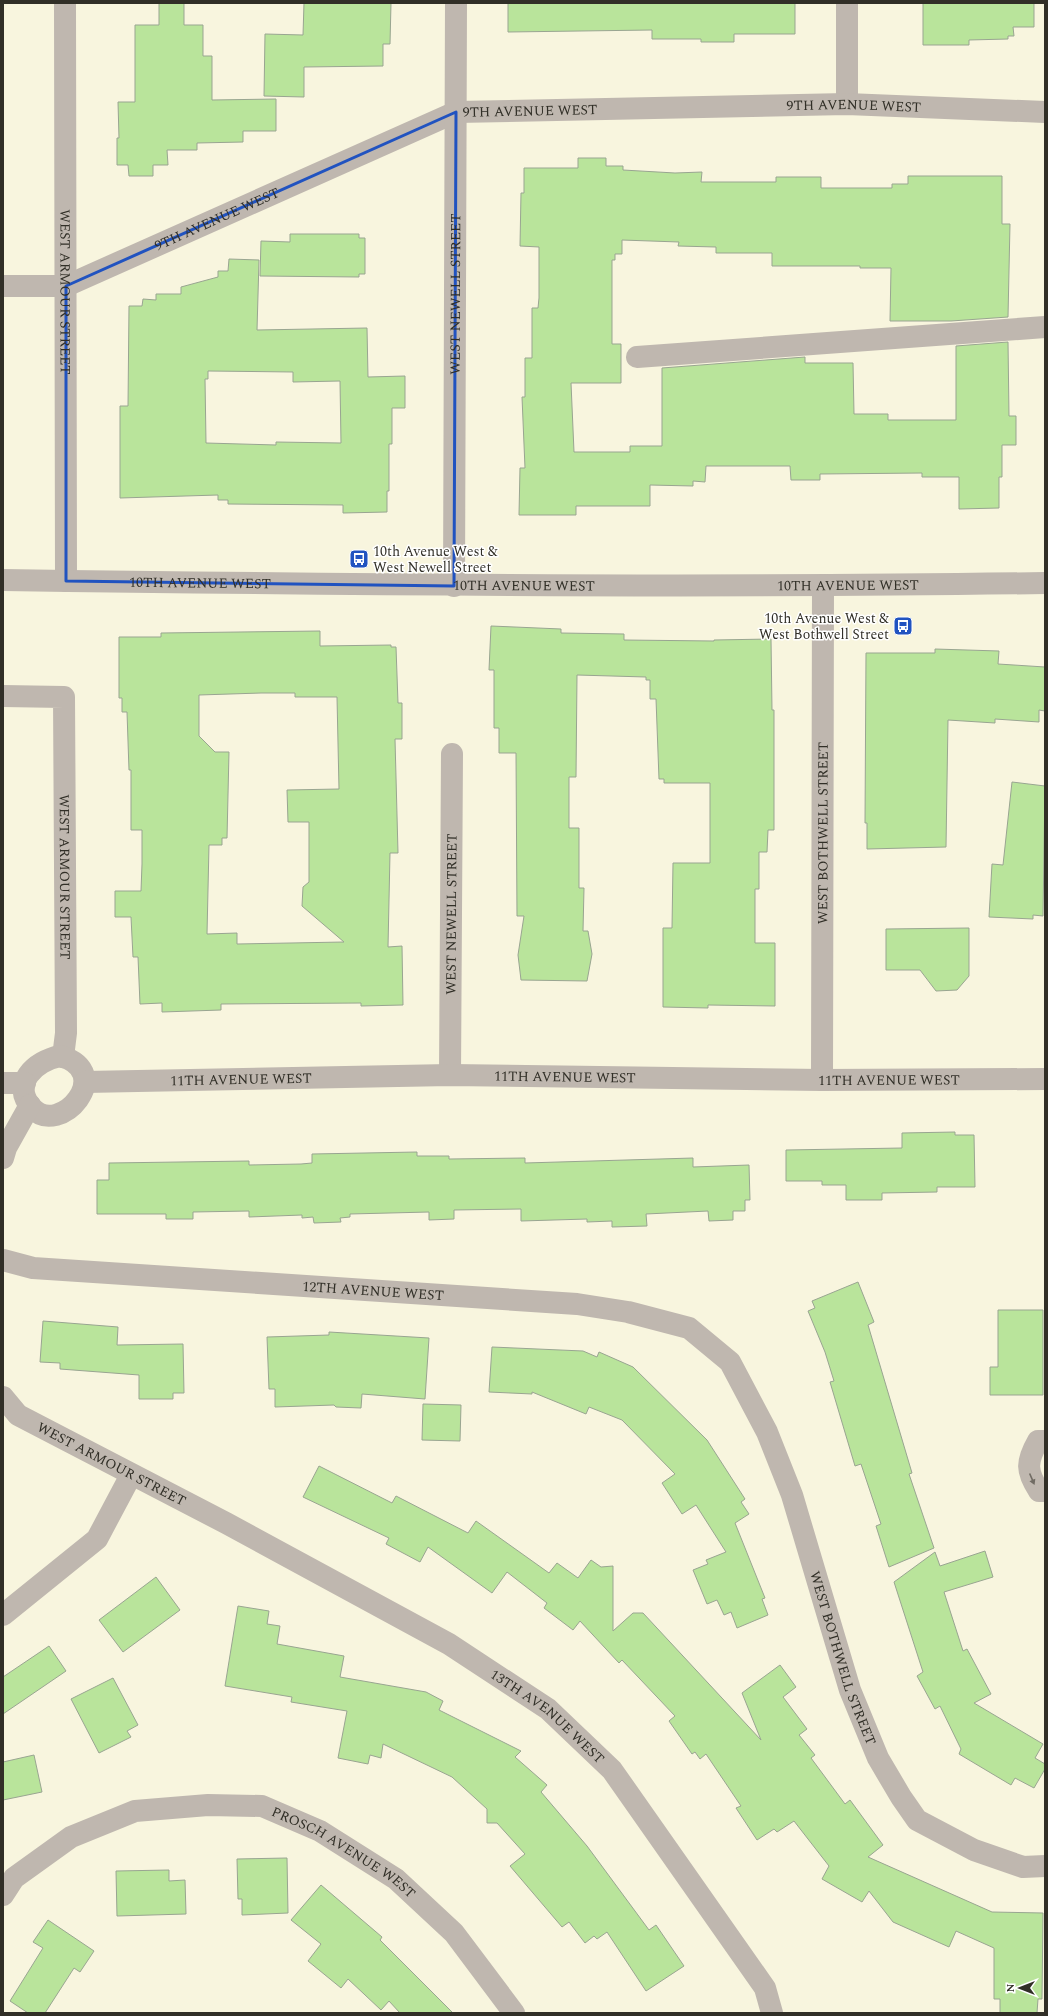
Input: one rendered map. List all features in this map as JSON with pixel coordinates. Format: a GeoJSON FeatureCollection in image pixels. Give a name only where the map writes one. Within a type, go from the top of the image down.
{"type":"FeatureCollection","features":[{"type":"Feature","properties":{"kind":"street","name":"WEST ARMOUR STREET"},"geometry":{"type":"LineString","coordinates":[[65,3],[66,581]]}},
{"type":"Feature","properties":{"kind":"street","name":"WEST NEWELL STREET"},"geometry":{"type":"LineString","coordinates":[[454,586],[456,3]]}},
{"type":"Feature","properties":{"kind":"street"},"geometry":{"type":"LineString","coordinates":[[847,3],[847,104]]}},
{"type":"Feature","properties":{"kind":"street","name":"9TH AVENUE WEST"},"geometry":{"type":"LineString","coordinates":[[3,286],[66,286],[456,112],[847,104],[1045,112]]}},
{"type":"Feature","properties":{"kind":"street"},"geometry":{"type":"LineString","coordinates":[[637,356],[1045,327]]}},
{"type":"Feature","properties":{"kind":"street","name":"10TH AVENUE WEST"},"geometry":{"type":"LineString","coordinates":[[3,580],[454,586],[1045,583]]}},
{"type":"Feature","properties":{"kind":"street","name":"WEST BOTHWELL STREET"},"geometry":{"type":"LineString","coordinates":[[822,1080],[823,585]]}},
{"type":"Feature","properties":{"kind":"street","name":"WEST ARMOUR STREET"},"geometry":{"type":"LineString","coordinates":[[3,696],[64,697],[66,1033],[63,1057]]}},
{"type":"Feature","properties":{"kind":"street","name":"WEST NEWELL STREET"},"geometry":{"type":"LineString","coordinates":[[450,1075],[452,754]]}},
{"type":"Feature","properties":{"kind":"street"},"geometry":{"type":"LineString","coordinates":[[63,1057],[76,1064],[82,1073],[85,1082],[83,1093],[78,1101],[58,1114],[48,1115],[39,1113],[26,1099],[25,1083],[32,1069],[51,1058],[63,1057]]}},
{"type":"Feature","properties":{"kind":"street","name":"11TH AVENUE WEST"},"geometry":{"type":"LineString","coordinates":[[85,1082],[450,1075],[822,1080],[1045,1079]]}},
{"type":"Feature","properties":{"kind":"street"},"geometry":{"type":"LineString","coordinates":[[3,1083],[25,1083]]}},
{"type":"Feature","properties":{"kind":"street"},"geometry":{"type":"LineString","coordinates":[[3,1158],[6,1148],[30,1105]]}},
{"type":"Feature","properties":{"kind":"street","name":"12TH AVENUE WEST"},"geometry":{"type":"LineString","coordinates":[[3,1260],[33,1268],[577,1304],[628,1312],[689,1328],[730,1362]]}},
{"type":"Feature","properties":{"kind":"street","name":"WEST BOTHWELL STREET"},"geometry":{"type":"LineString","coordinates":[[730,1362],[767,1432],[789,1488],[850,1690],[878,1758],[901,1798],[917,1820],[974,1850],[1024,1867],[1045,1866]]}},
{"type":"Feature","properties":{"kind":"street","name":"WEST ARMOUR STREET"},"geometry":{"type":"LineString","coordinates":[[3,1397],[18,1415],[226,1523]]}},
{"type":"Feature","properties":{"kind":"street"},"geometry":{"type":"LineString","coordinates":[[1045,1441],[1038,1441],[1031,1453],[1028,1466],[1033,1481],[1039,1491],[1045,1491]]}},
{"type":"Feature","properties":{"kind":"street"},"geometry":{"type":"LineString","coordinates":[[3,1615],[97,1539],[131,1475]]}},
{"type":"Feature","properties":{"kind":"street","name":"13TH AVENUE WEST"},"geometry":{"type":"LineString","coordinates":[[226,1523],[449,1644],[548,1709],[612,1770],[765,1988],[772,2013]]}},
{"type":"Feature","properties":{"kind":"street","name":"PROSCH AVENUE WEST"},"geometry":{"type":"LineString","coordinates":[[3,1895],[14,1878],[71,1837],[135,1811],[208,1805],[262,1806],[320,1831],[396,1879],[454,1934],[514,2013]]}},
{"type":"Feature","properties":{"kind":"highlighted area"},"geometry":{"type":"Polygon","coordinates":[[[456,112],[454,586],[66,581],[66,286],[456,112]]]}},
{"type":"Feature","properties":{"kind":"building"},"geometry":{"type":"Polygon","coordinates":[[[159,3],[184,3],[184,25],[203,25],[203,56],[212,56],[212,100],[276,99],[276,131],[243,131],[243,142],[197,143],[197,150],[167,150],[168,165],[153,165],[153,176],[129,176],[128,165],[117,165],[117,138],[119,138],[118,102],[135,102],[135,25],[159,25],[159,3]]]}},
{"type":"Feature","properties":{"kind":"building"},"geometry":{"type":"Polygon","coordinates":[[[304,3],[391,3],[390,44],[383,44],[383,66],[304,67],[304,97],[264,96],[265,34],[303,35],[304,3]]]}},
{"type":"Feature","properties":{"kind":"building"},"geometry":{"type":"Polygon","coordinates":[[[508,3],[795,3],[795,34],[734,34],[734,42],[701,42],[701,39],[652,39],[652,30],[508,32],[508,3]]]}},
{"type":"Feature","properties":{"kind":"building"},"geometry":{"type":"Polygon","coordinates":[[[923,3],[1034,3],[1034,27],[1013,27],[1014,36],[1008,36],[1008,39],[969,40],[969,45],[923,45],[923,3]]]}},
{"type":"Feature","properties":{"kind":"building"},"geometry":{"type":"Polygon","coordinates":[[[578,158],[606,158],[606,166],[623,166],[623,170],[675,173],[702,172],[701,182],[776,182],[776,177],[821,177],[821,188],[892,188],[892,184],[908,184],[908,176],[1002,176],[1002,224],[1010,224],[1008,317],[951,321],[890,321],[891,268],[860,268],[860,266],[772,266],[772,253],[716,253],[716,247],[678,246],[679,242],[622,240],[622,254],[615,254],[615,260],[612,260],[612,344],[621,344],[621,383],[571,383],[574,452],[630,452],[630,446],[662,446],[662,368],[805,357],[805,363],[853,363],[854,414],[888,414],[888,420],[956,420],[956,346],[1008,342],[1009,416],[1016,416],[1016,445],[1002,445],[1002,477],[999,477],[999,508],[959,509],[959,477],[922,477],[922,473],[820,474],[820,480],[791,480],[790,466],[706,466],[705,482],[693,481],[693,486],[650,485],[650,506],[576,506],[576,515],[519,515],[520,468],[525,468],[522,397],[525,397],[525,358],[532,358],[532,308],[538,308],[539,298],[539,247],[520,246],[521,193],[524,193],[524,168],[578,168],[578,158]]]}},
{"type":"Feature","properties":{"kind":"building"},"geometry":{"type":"Polygon","coordinates":[[[290,234],[359,234],[359,238],[365,238],[365,274],[359,274],[359,277],[260,276],[261,241],[290,242],[290,234]]]}},
{"type":"Feature","properties":{"kind":"building"},"geometry":{"type":"Polygon","coordinates":[[[229,259],[259,260],[257,330],[367,328],[368,377],[405,376],[405,408],[392,408],[392,444],[389,444],[389,491],[387,491],[387,512],[343,513],[343,505],[228,504],[228,500],[218,500],[218,495],[120,498],[120,406],[128,406],[129,306],[142,306],[143,299],[156,300],[156,294],[181,294],[181,287],[218,277],[218,271],[228,271],[229,259]],[[208,371],[208,379],[205,379],[206,443],[276,445],[276,442],[341,443],[340,381],[293,382],[293,372],[208,371]]]}},
{"type":"Feature","properties":{"kind":"building"},"geometry":{"type":"Polygon","coordinates":[[[491,626],[561,629],[561,633],[624,634],[624,640],[714,641],[771,639],[772,710],[774,710],[774,830],[768,830],[767,852],[759,852],[759,889],[755,889],[755,943],[775,943],[775,1006],[708,1005],[708,1008],[663,1007],[663,928],[672,928],[673,863],[710,863],[710,783],[664,783],[664,779],[659,779],[656,699],[650,699],[650,680],[646,680],[646,677],[577,675],[576,777],[569,777],[569,828],[579,828],[579,888],[584,888],[583,931],[588,931],[592,954],[587,981],[521,980],[518,955],[524,916],[517,916],[516,753],[499,753],[499,728],[494,728],[494,670],[489,670],[491,626]]]}},
{"type":"Feature","properties":{"kind":"building"},"geometry":{"type":"Polygon","coordinates":[[[320,631],[320,646],[391,645],[391,647],[396,647],[398,703],[402,703],[402,739],[395,739],[398,853],[390,853],[388,947],[402,946],[403,1005],[361,1006],[361,1003],[221,1004],[221,1010],[162,1012],[162,1003],[140,1004],[138,957],[133,957],[131,917],[115,917],[115,891],[141,891],[142,864],[142,830],[131,830],[131,770],[129,770],[127,712],[122,712],[122,698],[119,698],[119,637],[161,637],[161,633],[320,631]],[[295,693],[199,695],[199,736],[215,752],[229,752],[227,838],[222,838],[222,845],[209,845],[207,934],[237,933],[237,944],[344,942],[302,906],[303,887],[309,882],[309,822],[288,822],[287,790],[339,789],[337,697],[295,697],[295,693]]]}},
{"type":"Feature","properties":{"kind":"building"},"geometry":{"type":"Polygon","coordinates":[[[935,649],[999,651],[998,664],[1045,667],[1045,711],[1039,710],[1039,722],[995,719],[995,723],[948,720],[946,847],[867,849],[867,823],[865,823],[866,653],[935,653],[935,649]]]}},
{"type":"Feature","properties":{"kind":"building"},"geometry":{"type":"Polygon","coordinates":[[[1012,782],[1045,786],[1043,916],[1033,915],[1033,919],[989,917],[992,864],[1003,865],[1012,782]]]}},
{"type":"Feature","properties":{"kind":"building"},"geometry":{"type":"Polygon","coordinates":[[[969,928],[969,976],[957,990],[936,991],[920,970],[886,970],[886,929],[969,928]]]}},
{"type":"Feature","properties":{"kind":"building"},"geometry":{"type":"Polygon","coordinates":[[[955,1132],[955,1135],[974,1135],[975,1187],[937,1187],[937,1192],[882,1193],[882,1200],[846,1200],[846,1185],[822,1185],[822,1181],[786,1181],[786,1150],[902,1148],[902,1133],[955,1132]]]}},
{"type":"Feature","properties":{"kind":"building"},"geometry":{"type":"Polygon","coordinates":[[[417,1152],[417,1156],[449,1156],[449,1159],[525,1158],[525,1163],[693,1158],[693,1167],[749,1165],[750,1200],[745,1200],[745,1211],[733,1211],[733,1220],[709,1221],[708,1211],[646,1214],[647,1226],[612,1227],[612,1221],[587,1222],[587,1219],[521,1221],[521,1209],[454,1210],[454,1219],[429,1220],[429,1212],[350,1214],[350,1217],[340,1218],[341,1222],[314,1223],[313,1217],[302,1218],[302,1215],[249,1217],[249,1211],[193,1212],[193,1219],[166,1219],[166,1214],[97,1214],[97,1180],[109,1180],[109,1163],[249,1161],[249,1165],[301,1164],[312,1163],[312,1154],[417,1152]]]}},
{"type":"Feature","properties":{"kind":"building"},"geometry":{"type":"Polygon","coordinates":[[[858,1282],[874,1322],[868,1325],[912,1473],[909,1474],[934,1548],[889,1567],[876,1526],[881,1524],[861,1464],[855,1466],[830,1382],[834,1381],[825,1352],[808,1311],[815,1308],[812,1301],[858,1282]]]}},
{"type":"Feature","properties":{"kind":"building"},"geometry":{"type":"Polygon","coordinates":[[[998,1310],[1043,1310],[1043,1395],[990,1395],[990,1367],[998,1367],[998,1310]]]}},
{"type":"Feature","properties":{"kind":"building"},"geometry":{"type":"Polygon","coordinates":[[[43,1321],[118,1327],[117,1345],[183,1344],[184,1393],[173,1393],[173,1399],[139,1399],[139,1375],[60,1369],[60,1363],[40,1362],[43,1321]]]}},
{"type":"Feature","properties":{"kind":"building"},"geometry":{"type":"Polygon","coordinates":[[[329,1332],[429,1338],[425,1399],[362,1394],[361,1408],[336,1407],[334,1405],[275,1407],[275,1389],[269,1389],[267,1337],[329,1335],[329,1332]]]}},
{"type":"Feature","properties":{"kind":"building"},"geometry":{"type":"Polygon","coordinates":[[[492,1347],[583,1351],[597,1357],[599,1352],[633,1367],[707,1440],[745,1499],[741,1502],[749,1514],[735,1523],[765,1598],[762,1599],[768,1615],[737,1628],[731,1612],[724,1615],[717,1600],[707,1604],[693,1570],[708,1564],[706,1560],[726,1552],[696,1505],[682,1514],[662,1483],[675,1474],[622,1420],[589,1407],[586,1414],[532,1392],[532,1394],[489,1392],[492,1347]]]}},
{"type":"Feature","properties":{"kind":"building"},"geometry":{"type":"Polygon","coordinates":[[[423,1404],[461,1405],[460,1441],[422,1440],[423,1404]]]}},
{"type":"Feature","properties":{"kind":"building"},"geometry":{"type":"Polygon","coordinates":[[[319,1466],[392,1503],[396,1496],[468,1533],[476,1521],[549,1573],[557,1563],[578,1578],[591,1560],[601,1567],[613,1566],[613,1631],[633,1613],[643,1613],[761,1740],[742,1693],[780,1665],[796,1687],[783,1697],[807,1729],[799,1735],[815,1755],[811,1758],[845,1804],[850,1800],[883,1845],[868,1857],[992,1912],[1043,1913],[1042,1999],[1038,1999],[1037,2013],[1000,2013],[1000,1999],[994,1999],[994,1948],[956,1931],[949,1947],[893,1922],[869,1891],[862,1902],[822,1879],[829,1866],[794,1821],[777,1832],[774,1829],[757,1840],[736,1808],[741,1806],[706,1754],[700,1759],[695,1752],[692,1754],[669,1721],[675,1716],[622,1660],[619,1663],[580,1621],[573,1630],[544,1608],[547,1603],[507,1572],[492,1593],[428,1547],[420,1562],[386,1544],[389,1538],[303,1497],[319,1466]]]}},
{"type":"Feature","properties":{"kind":"building"},"geometry":{"type":"Polygon","coordinates":[[[985,1551],[993,1577],[944,1592],[963,1651],[967,1649],[991,1694],[974,1703],[1043,1744],[1035,1758],[1045,1764],[1045,1769],[1034,1788],[1015,1778],[1011,1785],[959,1754],[961,1749],[940,1706],[935,1709],[917,1676],[923,1672],[894,1582],[935,1552],[940,1566],[985,1551]]]}},
{"type":"Feature","properties":{"kind":"building"},"geometry":{"type":"Polygon","coordinates":[[[156,1577],[180,1610],[123,1652],[99,1620],[156,1577]]]}},
{"type":"Feature","properties":{"kind":"building"},"geometry":{"type":"Polygon","coordinates":[[[238,1606],[269,1611],[267,1624],[280,1626],[277,1644],[344,1656],[340,1677],[426,1692],[443,1701],[439,1710],[521,1751],[515,1757],[547,1785],[541,1792],[587,1846],[649,1930],[656,1925],[684,1966],[646,1991],[607,1932],[597,1939],[594,1936],[585,1943],[569,1922],[562,1927],[510,1866],[525,1854],[497,1823],[487,1823],[487,1809],[452,1777],[383,1744],[381,1758],[370,1755],[368,1764],[338,1758],[347,1711],[291,1702],[292,1697],[225,1686],[238,1606]]]}},
{"type":"Feature","properties":{"kind":"building"},"geometry":{"type":"Polygon","coordinates":[[[49,1646],[66,1671],[3,1714],[3,1677],[49,1646]]]}},
{"type":"Feature","properties":{"kind":"building"},"geometry":{"type":"Polygon","coordinates":[[[113,1678],[138,1725],[127,1731],[131,1737],[99,1753],[71,1699],[113,1678]]]}},
{"type":"Feature","properties":{"kind":"building"},"geometry":{"type":"Polygon","coordinates":[[[34,1755],[42,1792],[3,1800],[3,1762],[34,1755]]]}},
{"type":"Feature","properties":{"kind":"building"},"geometry":{"type":"Polygon","coordinates":[[[287,1858],[288,1913],[242,1915],[242,1899],[238,1899],[237,1859],[287,1858]]]}},
{"type":"Feature","properties":{"kind":"building"},"geometry":{"type":"Polygon","coordinates":[[[169,1870],[169,1881],[185,1880],[186,1914],[117,1916],[116,1871],[169,1870]]]}},
{"type":"Feature","properties":{"kind":"building"},"geometry":{"type":"Polygon","coordinates":[[[321,1885],[382,1937],[380,1940],[453,2013],[400,2013],[389,2001],[381,2010],[348,1979],[341,1988],[308,1961],[321,1944],[291,1920],[321,1885]]]}},
{"type":"Feature","properties":{"kind":"building"},"geometry":{"type":"Polygon","coordinates":[[[48,1920],[94,1951],[80,1972],[74,1968],[45,2013],[28,2013],[10,2001],[43,1948],[33,1942],[48,1920]]]}},
{"type":"Feature","properties":{"kind":"place","name":"10th Avenue West & West Newell Street"},"geometry":{"type":"Point","coordinates":[359,559]}},
{"type":"Feature","properties":{"kind":"place","name":"10th Avenue West & West Bothwell Street"},"geometry":{"type":"Point","coordinates":[903,626]}}]}
